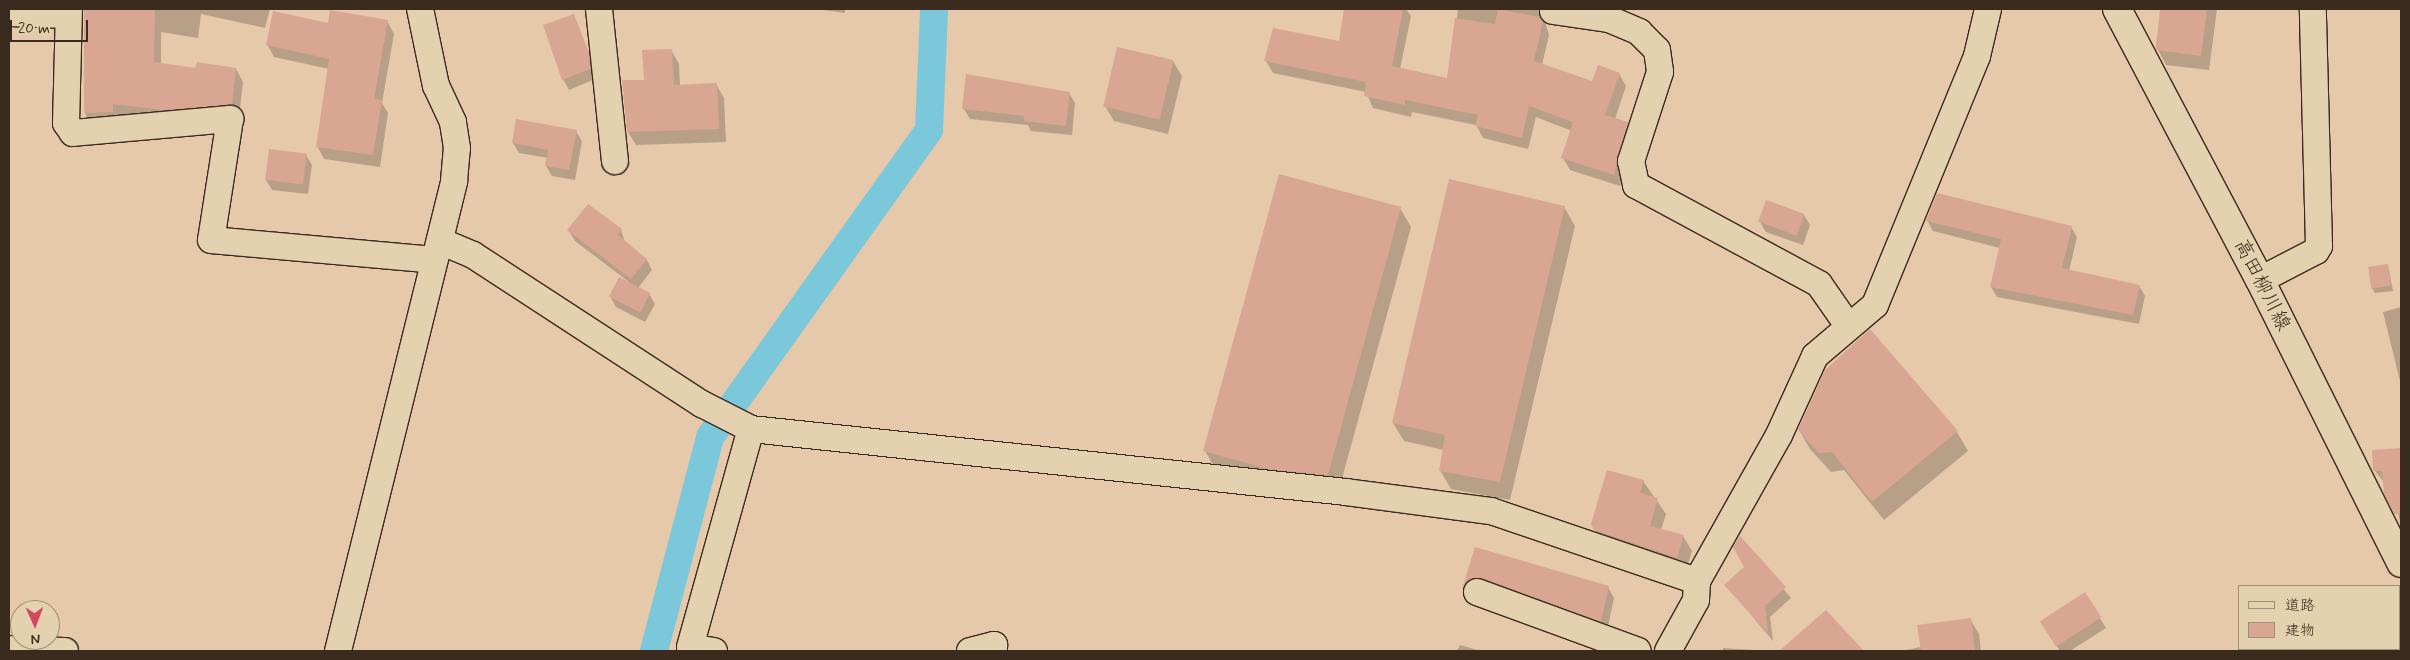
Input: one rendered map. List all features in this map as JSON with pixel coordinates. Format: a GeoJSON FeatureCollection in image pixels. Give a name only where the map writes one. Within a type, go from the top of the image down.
{"type":"FeatureCollection","features":[{"type":"Feature","properties":{"kind":"main road","name":"高田柳川線"},"geometry":{"type":"LineString","coordinates":[[2117,9],[2260,280],[2401,563]]}},
{"type":"Feature","properties":{"kind":"street"},"geometry":{"type":"LineString","coordinates":[[338,651],[454,181],[457,148],[454,122],[436,86],[420,9]]}},
{"type":"Feature","properties":{"kind":"street"},"geometry":{"type":"LineString","coordinates":[[599,9],[615,161]]}},
{"type":"Feature","properties":{"kind":"street"},"geometry":{"type":"LineString","coordinates":[[1668,651],[1696,600],[1696,581],[1779,435],[1815,356],[1875,306],[1977,56],[1988,9]]}},
{"type":"Feature","properties":{"kind":"street"},"geometry":{"type":"LineString","coordinates":[[2260,280],[2316,251],[2319,246],[2313,9]]}},
{"type":"Feature","properties":{"kind":"street"},"geometry":{"type":"LineString","coordinates":[[1553,11],[1609,19],[1639,32],[1657,50],[1660,72],[1631,161],[1636,185],[1819,284],[1849,327]]}},
{"type":"Feature","properties":{"kind":"street"},"geometry":{"type":"LineString","coordinates":[[9,13],[69,12],[66,123],[73,133],[230,119],[212,240],[437,251],[473,255],[702,404],[751,429],[1346,492],[1491,511],[1696,581]]}},
{"type":"Feature","properties":{"kind":"street"},"geometry":{"type":"LineString","coordinates":[[714,651],[690,647],[751,429]]}},
{"type":"Feature","properties":{"kind":"street"},"geometry":{"type":"LineString","coordinates":[[1477,592],[1638,651]]}},
{"type":"Feature","properties":{"kind":"street"},"geometry":{"type":"LineString","coordinates":[[970,651],[994,645],[994,651]]}},
{"type":"Feature","properties":{"kind":"street"},"geometry":{"type":"LineString","coordinates":[[9,648],[65,651]]}},
{"type":"Feature","properties":{"kind":"building"},"geometry":{"type":"Polygon","coordinates":[[[84,9],[155,9],[154,62],[195,68],[197,62],[236,68],[232,105],[165,110],[113,104],[113,112],[84,113],[84,9]]]}},
{"type":"Feature","properties":{"kind":"building"},"geometry":{"type":"Polygon","coordinates":[[[1344,9],[1403,9],[1392,66],[1447,78],[1455,18],[1495,24],[1498,9],[1539,17],[1543,21],[1534,61],[1592,81],[1598,65],[1620,73],[1605,115],[1628,122],[1614,175],[1561,158],[1573,122],[1529,106],[1522,138],[1475,126],[1478,115],[1405,100],[1405,105],[1364,96],[1366,82],[1264,61],[1273,28],[1339,41],[1344,9]]]}},
{"type":"Feature","properties":{"kind":"building"},"geometry":{"type":"Polygon","coordinates":[[[2160,9],[2207,9],[2201,56],[2156,50],[2160,9]]]}},
{"type":"Feature","properties":{"kind":"building"},"geometry":{"type":"Polygon","coordinates":[[[330,10],[388,20],[374,99],[382,100],[373,155],[316,147],[329,59],[266,45],[273,11],[328,23],[330,10]]]}},
{"type":"Feature","properties":{"kind":"building"},"geometry":{"type":"Polygon","coordinates":[[[574,14],[589,53],[590,69],[562,80],[543,25],[574,14]]]}},
{"type":"Feature","properties":{"kind":"building"},"geometry":{"type":"Polygon","coordinates":[[[1117,47],[1174,60],[1160,119],[1103,106],[1117,47]]]}},
{"type":"Feature","properties":{"kind":"building"},"geometry":{"type":"Polygon","coordinates":[[[672,49],[674,85],[717,83],[719,129],[627,132],[622,80],[644,80],[642,50],[672,49]]]}},
{"type":"Feature","properties":{"kind":"building"},"geometry":{"type":"Polygon","coordinates":[[[966,74],[1070,92],[1066,126],[1024,121],[1024,116],[962,109],[966,74]]]}},
{"type":"Feature","properties":{"kind":"building"},"geometry":{"type":"Polygon","coordinates":[[[516,119],[577,130],[569,170],[545,166],[548,150],[512,143],[516,119]]]}},
{"type":"Feature","properties":{"kind":"building"},"geometry":{"type":"Polygon","coordinates":[[[269,149],[307,154],[303,184],[265,180],[269,149]]]}},
{"type":"Feature","properties":{"kind":"building"},"geometry":{"type":"Polygon","coordinates":[[[1279,174],[1401,207],[1328,475],[1268,469],[1203,451],[1279,174]]]}},
{"type":"Feature","properties":{"kind":"building"},"geometry":{"type":"Polygon","coordinates":[[[1449,179],[1565,206],[1500,482],[1439,471],[1445,435],[1392,423],[1449,179]]]}},
{"type":"Feature","properties":{"kind":"building"},"geometry":{"type":"Polygon","coordinates":[[[1937,193],[2072,226],[2062,268],[2140,285],[2133,315],[1990,287],[2001,239],[1926,221],[1937,193]]]}},
{"type":"Feature","properties":{"kind":"building"},"geometry":{"type":"Polygon","coordinates":[[[1766,200],[1805,214],[1797,236],[1758,222],[1766,200]]]}},
{"type":"Feature","properties":{"kind":"building"},"geometry":{"type":"Polygon","coordinates":[[[588,204],[622,229],[618,235],[647,259],[631,279],[567,230],[588,204]]]}},
{"type":"Feature","properties":{"kind":"building"},"geometry":{"type":"Polygon","coordinates":[[[2388,264],[2391,286],[2371,289],[2368,267],[2388,264]]]}},
{"type":"Feature","properties":{"kind":"building"},"geometry":{"type":"Polygon","coordinates":[[[619,277],[650,293],[640,312],[609,297],[619,277]]]}},
{"type":"Feature","properties":{"kind":"building"},"geometry":{"type":"Polygon","coordinates":[[[1870,329],[1958,431],[1872,502],[1832,452],[1819,453],[1798,430],[1825,370],[1870,329]]]}},
{"type":"Feature","properties":{"kind":"building"},"geometry":{"type":"Polygon","coordinates":[[[2401,448],[2401,514],[2394,514],[2384,493],[2382,471],[2373,471],[2372,450],[2401,448]]]}},
{"type":"Feature","properties":{"kind":"building"},"geometry":{"type":"Polygon","coordinates":[[[1607,470],[1644,480],[1640,493],[1658,498],[1650,526],[1684,535],[1677,558],[1594,530],[1591,524],[1607,470]]]}},
{"type":"Feature","properties":{"kind":"building"},"geometry":{"type":"Polygon","coordinates":[[[1740,536],[1786,587],[1765,606],[1768,633],[1724,585],[1744,567],[1733,547],[1740,536]]]}},
{"type":"Feature","properties":{"kind":"building"},"geometry":{"type":"Polygon","coordinates":[[[1475,547],[1609,586],[1601,622],[1482,578],[1468,580],[1462,589],[1475,547]]]}},
{"type":"Feature","properties":{"kind":"building"},"geometry":{"type":"Polygon","coordinates":[[[2085,592],[2101,617],[2056,647],[2040,621],[2085,592]]]}},
{"type":"Feature","properties":{"kind":"building"},"geometry":{"type":"Polygon","coordinates":[[[1826,610],[1864,651],[1779,651],[1826,610]]]}},
{"type":"Feature","properties":{"kind":"building"},"geometry":{"type":"Polygon","coordinates":[[[1971,618],[1975,651],[1921,651],[1917,625],[1971,618]]]}},
{"type":"Feature","properties":{"kind":"waterway"},"geometry":{"type":"LineString","coordinates":[[654,651],[710,437],[929,130],[934,9]]}}]}
